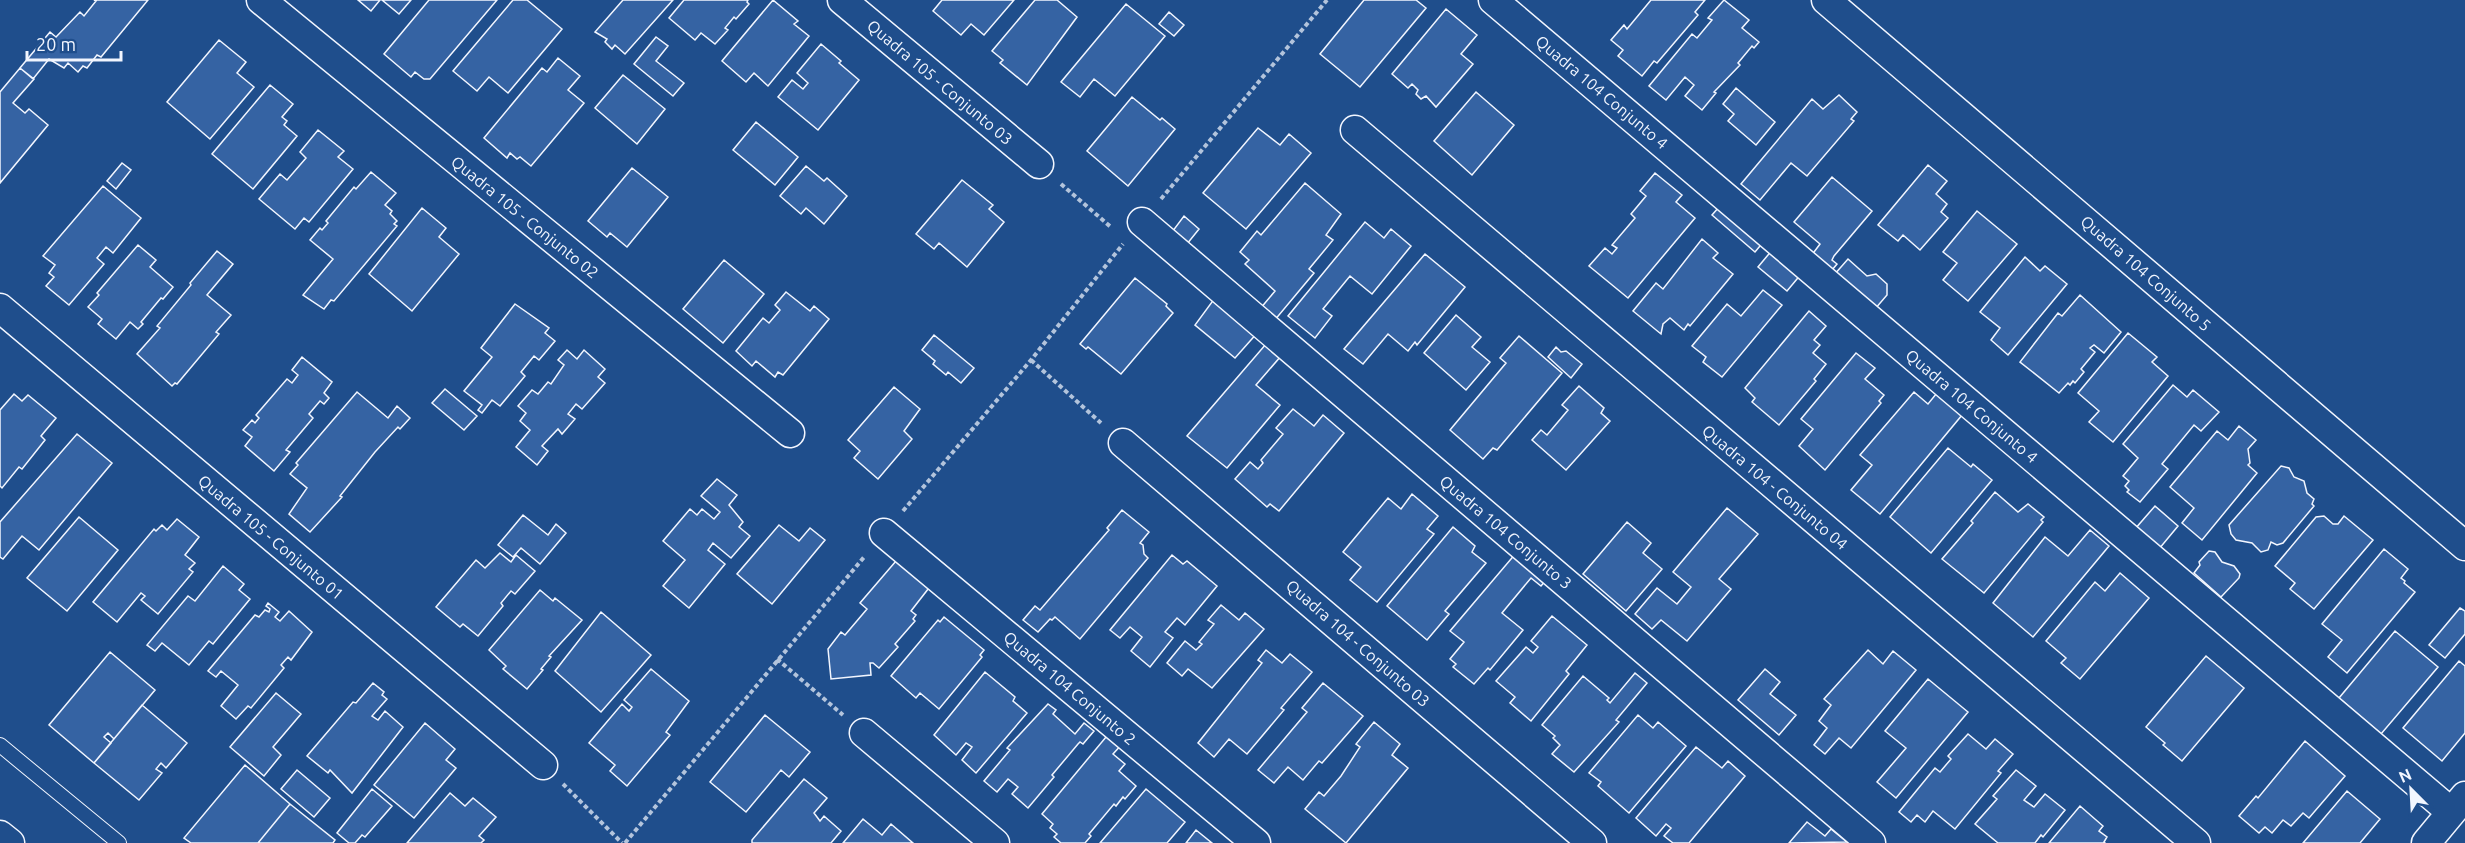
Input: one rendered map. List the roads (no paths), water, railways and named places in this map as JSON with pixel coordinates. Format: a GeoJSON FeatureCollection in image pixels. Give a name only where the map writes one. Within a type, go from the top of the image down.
{"type":"FeatureCollection","features":[{"type":"Feature","properties":{"kind":"street","name":"Quadra 105 - Conjunto 02"},"geometry":{"type":"LineString","coordinates":[[261,0],[790,434]]}},
{"type":"Feature","properties":{"kind":"street","name":"Quadra 105 - Conjunto 03"},"geometry":{"type":"LineString","coordinates":[[842,0],[1038,164]]}},
{"type":"Feature","properties":{"kind":"street","name":"Quadra 104 Conjunto 4"},"geometry":{"type":"LineString","coordinates":[[1493,0],[2458,804]]}},
{"type":"Feature","properties":{"kind":"street","name":"Quadra 104 Conjunto 5"},"geometry":{"type":"LineString","coordinates":[[1826,0],[2465,546]]}},
{"type":"Feature","properties":{"kind":"street","name":"Quadra 104 - Conjunto 04"},"geometry":{"type":"LineString","coordinates":[[1355,130],[2196,843]]}},
{"type":"Feature","properties":{"kind":"street","name":"Quadra 104 Conjunto 3"},"geometry":{"type":"LineString","coordinates":[[1134,231],[1871,843]]}},
{"type":"Feature","properties":{"kind":"street","name":"Quadra 105 - Conjunto 01"},"geometry":{"type":"LineString","coordinates":[[0,308],[543,765]]}},
{"type":"Feature","properties":{"kind":"street","name":"Quadra 104 - Conjunto 03"},"geometry":{"type":"LineString","coordinates":[[1124,443],[1592,843]]}},
{"type":"Feature","properties":{"kind":"street","name":"Quadra 104 Conjunto 2"},"geometry":{"type":"LineString","coordinates":[[884,533],[1256,843]]}},
{"type":"Feature","properties":{"kind":"street"},"geometry":{"type":"LineString","coordinates":[[864,733],[994,843]]}},
{"type":"Feature","properties":{"kind":"street"},"geometry":{"type":"LineString","coordinates":[[2426,843],[2458,804]]}},
{"type":"Feature","properties":{"kind":"street"},"geometry":{"type":"LineString","coordinates":[[0,835],[10,843]]}},
{"type":"Feature","properties":{"kind":"lane"},"geometry":{"type":"LineString","coordinates":[[0,745],[119,843]]}}]}
